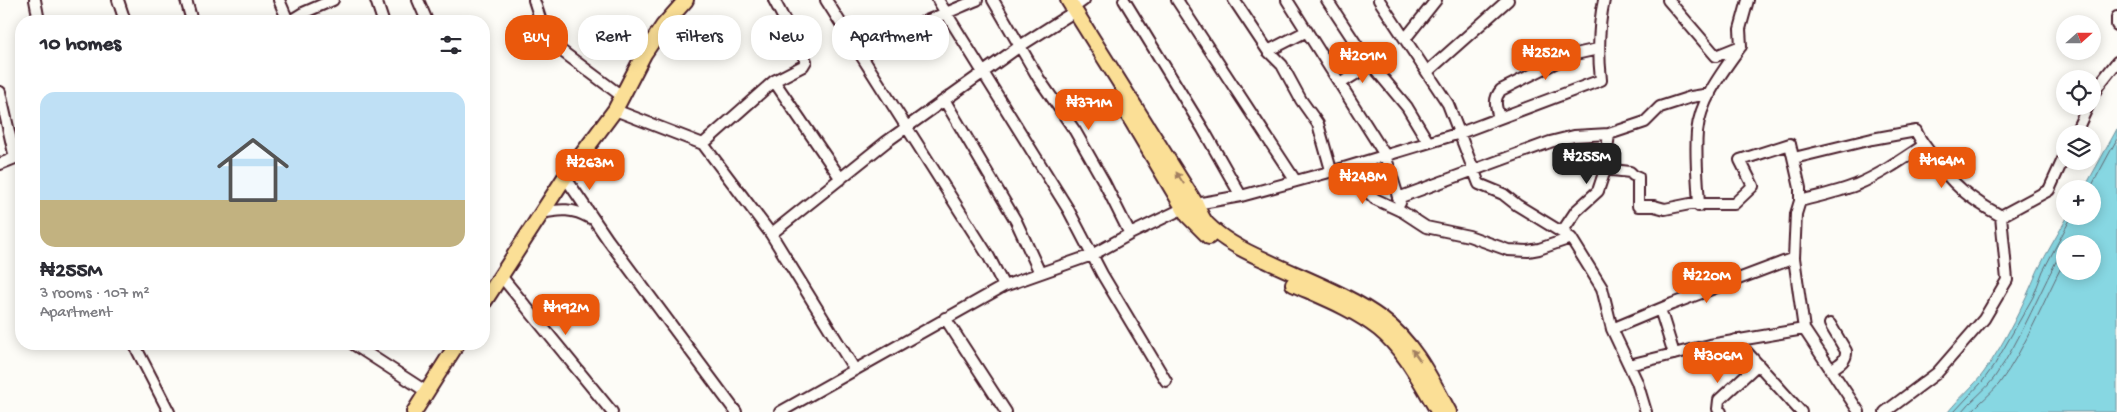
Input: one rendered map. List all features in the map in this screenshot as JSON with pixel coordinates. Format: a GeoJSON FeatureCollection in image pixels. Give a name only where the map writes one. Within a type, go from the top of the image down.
{"type":"FeatureCollection","features":[{"type":"Feature","properties":{"kind":"main road"},"geometry":{"type":"LineString","coordinates":[[490,292],[565,177],[615,110],[649,47],[686,0]]}},
{"type":"Feature","properties":{"kind":"main road"},"geometry":{"type":"LineString","coordinates":[[1059,0],[1074,6],[1190,206],[1206,223],[1230,242],[1361,304],[1386,321],[1407,343],[1424,367],[1449,412]]}},
{"type":"Feature","properties":{"kind":"main road"},"geometry":{"type":"LineString","coordinates":[[1190,206],[1188,216],[1200,229],[1238,258],[1357,314],[1380,330],[1405,358],[1439,412]]}},
{"type":"Feature","properties":{"kind":"main road"},"geometry":{"type":"LineString","coordinates":[[414,412],[453,350]]}},
{"type":"Feature","properties":{"kind":"street"},"geometry":{"type":"LineString","coordinates":[[35,0],[38,15]]}},
{"type":"Feature","properties":{"kind":"street"},"geometry":{"type":"LineString","coordinates":[[118,0],[123,15]]}},
{"type":"Feature","properties":{"kind":"street"},"geometry":{"type":"LineString","coordinates":[[186,0],[190,15]]}},
{"type":"Feature","properties":{"kind":"street"},"geometry":{"type":"LineString","coordinates":[[279,0],[286,15]]}},
{"type":"Feature","properties":{"kind":"street"},"geometry":{"type":"LineString","coordinates":[[302,15],[333,0]]}},
{"type":"Feature","properties":{"kind":"street"},"geometry":{"type":"LineString","coordinates":[[376,0],[381,15]]}},
{"type":"Feature","properties":{"kind":"street"},"geometry":{"type":"LineString","coordinates":[[418,0],[424,15]]}},
{"type":"Feature","properties":{"kind":"street"},"geometry":{"type":"LineString","coordinates":[[534,0],[548,40],[622,97]]}},
{"type":"Feature","properties":{"kind":"street"},"geometry":{"type":"LineString","coordinates":[[703,144],[774,80],[803,66],[806,61],[774,0]]}},
{"type":"Feature","properties":{"kind":"street"},"geometry":{"type":"LineString","coordinates":[[826,0],[835,15]]}},
{"type":"Feature","properties":{"kind":"street"},"geometry":{"type":"LineString","coordinates":[[938,0],[1068,209],[1092,255],[1166,381]]}},
{"type":"Feature","properties":{"kind":"street"},"geometry":{"type":"LineString","coordinates":[[941,15],[977,0]]}},
{"type":"Feature","properties":{"kind":"street"},"geometry":{"type":"LineString","coordinates":[[992,0],[1039,79],[1075,131],[1104,182],[1130,234]]}},
{"type":"Feature","properties":{"kind":"street"},"geometry":{"type":"LineString","coordinates":[[1124,0],[1203,129],[1241,196]]}},
{"type":"Feature","properties":{"kind":"street"},"geometry":{"type":"LineString","coordinates":[[1177,0],[1296,180]]}},
{"type":"Feature","properties":{"kind":"street"},"geometry":{"type":"LineString","coordinates":[[1234,0],[1268,51],[1282,65],[1301,100],[1318,124],[1331,170]]}},
{"type":"Feature","properties":{"kind":"street"},"geometry":{"type":"LineString","coordinates":[[1287,0],[1386,155],[1403,212]]}},
{"type":"Feature","properties":{"kind":"street"},"geometry":{"type":"LineString","coordinates":[[1327,0],[1349,34],[1398,94],[1428,142]]}},
{"type":"Feature","properties":{"kind":"street"},"geometry":{"type":"LineString","coordinates":[[1379,0],[1448,104],[1481,186],[1491,188],[1503,194],[1517,205],[1566,235],[1602,288],[1612,329],[1629,365],[1644,402],[1646,412]]}},
{"type":"Feature","properties":{"kind":"street"},"geometry":{"type":"LineString","coordinates":[[1405,39],[1436,0]]}},
{"type":"Feature","properties":{"kind":"street"},"geometry":{"type":"LineString","coordinates":[[1427,72],[1508,0]]}},
{"type":"Feature","properties":{"kind":"street"},"geometry":{"type":"LineString","coordinates":[[780,412],[1004,286],[1092,255],[1130,234],[1190,206],[1241,196],[1344,168],[1460,133],[1601,80],[1598,49],[1599,21],[1604,0]]}},
{"type":"Feature","properties":{"kind":"street"},"geometry":{"type":"LineString","coordinates":[[1668,0],[1716,56],[1741,46]]}},
{"type":"Feature","properties":{"kind":"street"},"geometry":{"type":"LineString","coordinates":[[1699,206],[1697,131],[1703,107],[1741,46],[1740,29],[1748,0]]}},
{"type":"Feature","properties":{"kind":"street"},"geometry":{"type":"LineString","coordinates":[[771,234],[906,128],[1074,6]]}},
{"type":"Feature","properties":{"kind":"street"},"geometry":{"type":"LineString","coordinates":[[2117,16],[2117,25]]}},
{"type":"Feature","properties":{"kind":"street"},"geometry":{"type":"LineString","coordinates":[[1268,51],[1307,31]]}},
{"type":"Feature","properties":{"kind":"street"},"geometry":{"type":"LineString","coordinates":[[1499,118],[1495,100],[1496,95],[1501,90],[1571,55],[1598,49]]}},
{"type":"Feature","properties":{"kind":"street"},"geometry":{"type":"LineString","coordinates":[[863,60],[989,257],[1004,286]]}},
{"type":"Feature","properties":{"kind":"street"},"geometry":{"type":"LineString","coordinates":[[2101,82],[2117,62]]}},
{"type":"Feature","properties":{"kind":"street"},"geometry":{"type":"LineString","coordinates":[[1341,82],[1372,64]]}},
{"type":"Feature","properties":{"kind":"street"},"geometry":{"type":"LineString","coordinates":[[774,80],[841,179]]}},
{"type":"Feature","properties":{"kind":"street"},"geometry":{"type":"LineString","coordinates":[[0,92],[15,145]]}},
{"type":"Feature","properties":{"kind":"street"},"geometry":{"type":"LineString","coordinates":[[1398,198],[1550,142],[1574,136],[1609,134],[1646,122],[1660,108],[1691,97],[1710,94]]}},
{"type":"Feature","properties":{"kind":"street"},"geometry":{"type":"LineString","coordinates":[[945,101],[1013,214],[1040,273]]}},
{"type":"Feature","properties":{"kind":"street"},"geometry":{"type":"LineString","coordinates":[[615,110],[703,144],[771,234],[855,370]]}},
{"type":"Feature","properties":{"kind":"street"},"geometry":{"type":"LineString","coordinates":[[1794,158],[1872,139],[1916,131],[1924,145],[1955,185],[1975,202],[2001,216]]}},
{"type":"Feature","properties":{"kind":"street"},"geometry":{"type":"LineString","coordinates":[[1344,168],[1375,199],[1403,212],[1426,228],[1469,236],[1508,250],[1528,251],[1539,249],[1566,235],[1576,211],[1598,191],[1604,169],[1609,134]]}},
{"type":"Feature","properties":{"kind":"street"},"geometry":{"type":"LineString","coordinates":[[1604,169],[1630,172],[1638,177],[1638,206],[1654,206],[1665,209],[1690,204],[1699,206],[1734,204],[1753,186],[1740,160],[1790,144],[1800,188],[1800,201],[1796,214],[1794,258],[1804,329],[1859,412]]}},
{"type":"Feature","properties":{"kind":"street"},"geometry":{"type":"LineString","coordinates":[[1800,201],[1833,193],[1858,184],[1924,145]]}},
{"type":"Feature","properties":{"kind":"street"},"geometry":{"type":"LineString","coordinates":[[0,164],[15,157]]}},
{"type":"Feature","properties":{"kind":"street"},"geometry":{"type":"LineString","coordinates":[[2001,216],[2049,190],[2058,170]]}},
{"type":"Feature","properties":{"kind":"street"},"geometry":{"type":"LineString","coordinates":[[565,177],[593,219],[683,343],[736,412]]}},
{"type":"Feature","properties":{"kind":"street"},"geometry":{"type":"LineString","coordinates":[[542,213],[570,209],[579,211],[593,219]]}},
{"type":"Feature","properties":{"kind":"street"},"geometry":{"type":"LineString","coordinates":[[1885,412],[1937,373],[1984,319],[2007,280],[2001,216]]}},
{"type":"Feature","properties":{"kind":"street"},"geometry":{"type":"LineString","coordinates":[[1612,329],[1794,258]]}},
{"type":"Feature","properties":{"kind":"street"},"geometry":{"type":"LineString","coordinates":[[500,276],[612,412]]}},
{"type":"Feature","properties":{"kind":"street"},"geometry":{"type":"LineString","coordinates":[[1660,309],[1674,354]]}},
{"type":"Feature","properties":{"kind":"street"},"geometry":{"type":"LineString","coordinates":[[945,318],[1006,412]]}},
{"type":"Feature","properties":{"kind":"street"},"geometry":{"type":"LineString","coordinates":[[1830,324],[1847,356],[1845,360],[1830,370]]}},
{"type":"Feature","properties":{"kind":"street"},"geometry":{"type":"LineString","coordinates":[[1629,365],[1736,340],[1804,329]]}},
{"type":"Feature","properties":{"kind":"street"},"geometry":{"type":"LineString","coordinates":[[1736,340],[1801,412]]}},
{"type":"Feature","properties":{"kind":"street"},"geometry":{"type":"LineString","coordinates":[[137,350],[169,412]]}},
{"type":"Feature","properties":{"kind":"street"},"geometry":{"type":"LineString","coordinates":[[361,350],[427,392]]}},
{"type":"Feature","properties":{"kind":"street"},"geometry":{"type":"LineString","coordinates":[[1722,412],[1718,409],[1718,400],[1758,364]]}},
{"type":"Feature","properties":{"kind":"water"},"geometry":{"type":"Polygon","coordinates":[[[2117,129],[2117,412],[1948,412],[1980,377],[2000,348],[2041,263],[2056,237],[2056,280],[2101,280],[2101,235],[2057,235],[2063,225],[2101,225],[2101,180],[2089,180],[2094,170],[2101,170],[2101,158],[2117,129]]]}}]}
